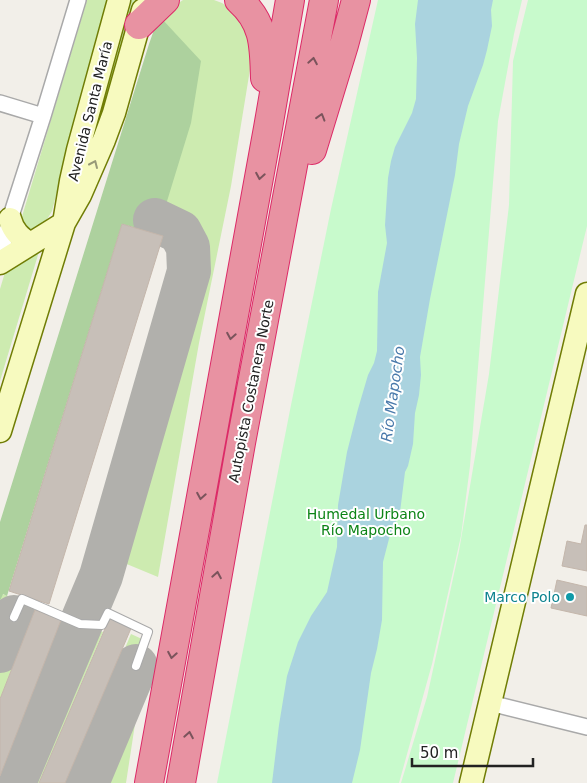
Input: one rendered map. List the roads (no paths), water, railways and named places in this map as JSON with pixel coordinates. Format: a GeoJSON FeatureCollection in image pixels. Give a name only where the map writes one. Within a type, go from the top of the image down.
{"type":"FeatureCollection","features":[{"type":"Feature","properties":{"kind":"highway"},"geometry":{"type":"LineString","coordinates":[[143,13],[165,0]]}},
{"type":"Feature","properties":{"kind":"highway"},"geometry":{"type":"LineString","coordinates":[[239,0],[254,16],[262,38],[268,128]]}},
{"type":"Feature","properties":{"kind":"highway","name":"Autopista Costanera Norte"},"geometry":{"type":"LineString","coordinates":[[149,783],[290,0]]}},
{"type":"Feature","properties":{"kind":"highway","name":"Autopista Costanera Norte"},"geometry":{"type":"LineString","coordinates":[[181,783],[239,453],[324,0]]}},
{"type":"Feature","properties":{"kind":"highway"},"geometry":{"type":"LineString","coordinates":[[268,298],[356,0]]}},
{"type":"Feature","properties":{"kind":"main road","name":"Avenida Santa María"},"geometry":{"type":"LineString","coordinates":[[0,431],[64,223],[78,150],[119,0]]}},
{"type":"Feature","properties":{"kind":"main road","name":"Avenida Santa María"},"geometry":{"type":"LineString","coordinates":[[64,223],[83,188],[104,140],[114,113],[143,13]]}},
{"type":"Feature","properties":{"kind":"main road"},"geometry":{"type":"LineString","coordinates":[[10,219],[16,233],[30,244]]}},
{"type":"Feature","properties":{"kind":"main road"},"geometry":{"type":"LineString","coordinates":[[0,263],[64,223]]}},
{"type":"Feature","properties":{"kind":"main road"},"geometry":{"type":"LineString","coordinates":[[471,783],[587,294]]}},
{"type":"Feature","properties":{"kind":"street"},"geometry":{"type":"LineString","coordinates":[[0,258],[10,219],[78,0]]}},
{"type":"Feature","properties":{"kind":"street"},"geometry":{"type":"LineString","coordinates":[[0,103],[43,116]]}},
{"type":"Feature","properties":{"kind":"street"},"geometry":{"type":"LineString","coordinates":[[490,703],[587,727]]}},
{"type":"Feature","properties":{"kind":"lane"},"geometry":{"type":"LineString","coordinates":[[14,617],[22,599],[80,624],[102,625],[108,613],[148,632],[136,666]]}},
{"type":"Feature","properties":{"kind":"water","name":"Río Mapocho"},"geometry":{"type":"Polygon","coordinates":[[[418,0],[493,0],[491,10],[492,26],[483,65],[468,106],[459,144],[455,175],[430,299],[420,357],[421,375],[415,413],[413,444],[405,472],[400,512],[390,535],[383,562],[382,620],[371,673],[360,750],[352,783],[272,783],[287,676],[298,642],[311,616],[327,592],[337,547],[338,505],[347,452],[368,375],[377,351],[378,292],[387,243],[385,225],[388,178],[395,147],[412,113],[416,99],[417,58],[415,24],[418,0]]]}},
{"type":"Feature","properties":{"kind":"place","name":"Marco Polo"},"geometry":{"type":"Point","coordinates":[570,597]}},
{"type":"Feature","properties":{"kind":"park label","name":"Humedal Urbano Río Mapocho"},"geometry":{"type":"Point","coordinates":[366,522]}}]}
